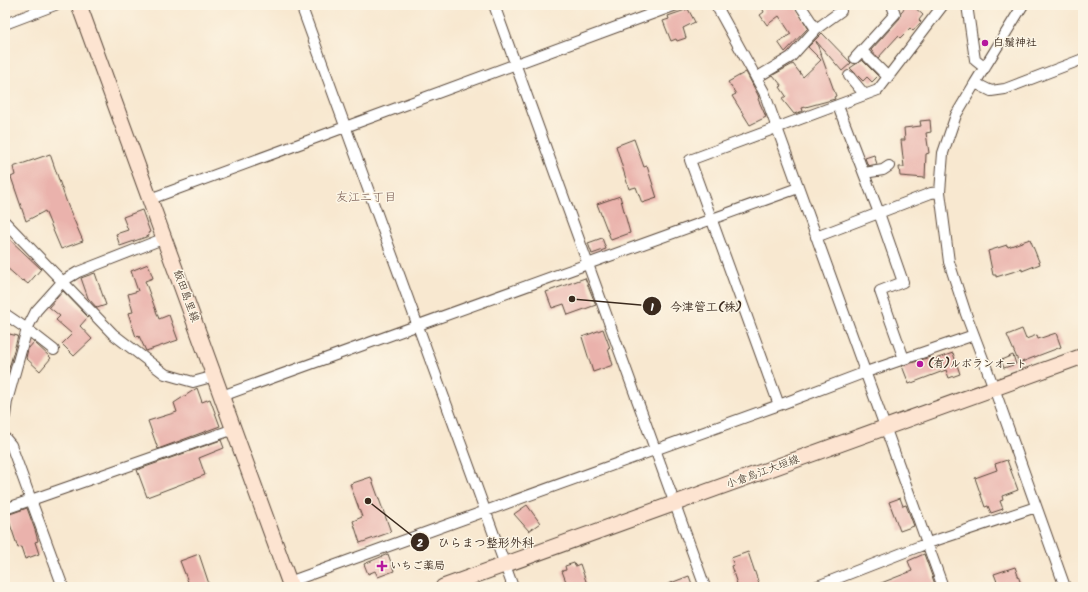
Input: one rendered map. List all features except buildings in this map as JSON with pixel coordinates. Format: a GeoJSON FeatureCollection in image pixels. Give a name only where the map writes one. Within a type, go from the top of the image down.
{"type":"FeatureCollection","features":[{"type":"Feature","properties":{"kind":"main road","name":"飯田島里線"},"geometry":{"type":"LineString","coordinates":[[79,5],[290,585]]}},
{"type":"Feature","properties":{"kind":"main road","name":"小倉烏江大垣線"},"geometry":{"type":"LineString","coordinates":[[443,587],[1083,356]]}},
{"type":"Feature","properties":{"kind":"street"},"geometry":{"type":"LineString","coordinates":[[5,24],[55,5]]}},
{"type":"Feature","properties":{"kind":"street"},"geometry":{"type":"LineString","coordinates":[[301,5],[514,587]]}},
{"type":"Feature","properties":{"kind":"street"},"geometry":{"type":"LineString","coordinates":[[494,5],[676,503],[705,587]]}},
{"type":"Feature","properties":{"kind":"street"},"geometry":{"type":"LineString","coordinates":[[150,199],[676,5]]}},
{"type":"Feature","properties":{"kind":"street"},"geometry":{"type":"LineString","coordinates":[[716,5],[764,92],[887,427],[943,587]]}},
{"type":"Feature","properties":{"kind":"street"},"geometry":{"type":"LineString","coordinates":[[800,5],[816,29]]}},
{"type":"Feature","properties":{"kind":"street"},"geometry":{"type":"LineString","coordinates":[[888,77],[859,55],[895,14],[892,5]]}},
{"type":"Feature","properties":{"kind":"street"},"geometry":{"type":"LineString","coordinates":[[779,405],[690,160],[778,129],[878,90],[943,5]]}},
{"type":"Feature","properties":{"kind":"street"},"geometry":{"type":"LineString","coordinates":[[966,5],[975,60],[985,68]]}},
{"type":"Feature","properties":{"kind":"street"},"geometry":{"type":"LineString","coordinates":[[1023,5],[956,115],[943,153],[940,192],[949,262],[1065,587]]}},
{"type":"Feature","properties":{"kind":"street"},"geometry":{"type":"LineString","coordinates":[[756,78],[791,58],[816,29],[841,11]]}},
{"type":"Feature","properties":{"kind":"street"},"geometry":{"type":"LineString","coordinates":[[975,83],[991,91],[1005,89],[1082,61]]}},
{"type":"Feature","properties":{"kind":"street"},"geometry":{"type":"LineString","coordinates":[[849,76],[865,95]]}},
{"type":"Feature","properties":{"kind":"street"},"geometry":{"type":"LineString","coordinates":[[838,106],[879,213],[903,282],[880,292],[904,359]]}},
{"type":"Feature","properties":{"kind":"street"},"geometry":{"type":"LineString","coordinates":[[864,173],[882,170],[889,166]]}},
{"type":"Feature","properties":{"kind":"street"},"geometry":{"type":"LineString","coordinates":[[222,396],[798,188]]}},
{"type":"Feature","properties":{"kind":"street"},"geometry":{"type":"LineString","coordinates":[[816,237],[931,193],[940,192]]}},
{"type":"Feature","properties":{"kind":"street"},"geometry":{"type":"LineString","coordinates":[[5,222],[113,334],[165,374],[193,382],[214,376]]}},
{"type":"Feature","properties":{"kind":"street"},"geometry":{"type":"LineString","coordinates":[[5,416],[7,401],[27,328],[36,311],[63,281],[78,272],[165,238]]}},
{"type":"Feature","properties":{"kind":"street"},"geometry":{"type":"LineString","coordinates":[[5,314],[27,328],[54,350]]}},
{"type":"Feature","properties":{"kind":"street"},"geometry":{"type":"LineString","coordinates":[[290,585],[486,511],[866,372],[974,335]]}},
{"type":"Feature","properties":{"kind":"street"},"geometry":{"type":"LineString","coordinates":[[5,509],[234,429]]}},
{"type":"Feature","properties":{"kind":"street"},"geometry":{"type":"LineString","coordinates":[[5,438],[11,445],[63,587]]}},
{"type":"Feature","properties":{"kind":"street"},"geometry":{"type":"LineString","coordinates":[[815,587],[928,544],[1036,507]]}},
{"type":"Feature","properties":{"kind":"place","name":"白鬚神社"},"geometry":{"type":"Point","coordinates":[985,43]}},
{"type":"Feature","properties":{"kind":"place","name":"今津管工(株)"},"geometry":{"type":"Point","coordinates":[572,299]}},
{"type":"Feature","properties":{"kind":"place","name":"(有)ルボランオート"},"geometry":{"type":"Point","coordinates":[920,364]}},
{"type":"Feature","properties":{"kind":"place","name":"ひらまつ整形外科"},"geometry":{"type":"Point","coordinates":[368,501]}},
{"type":"Feature","properties":{"kind":"place","name":"いちご薬局"},"geometry":{"type":"Point","coordinates":[382,566]}},
{"type":"Feature","properties":{"kind":"district","name":"友江二丁目"},"geometry":{"type":"Point","coordinates":[366,197]}}]}
